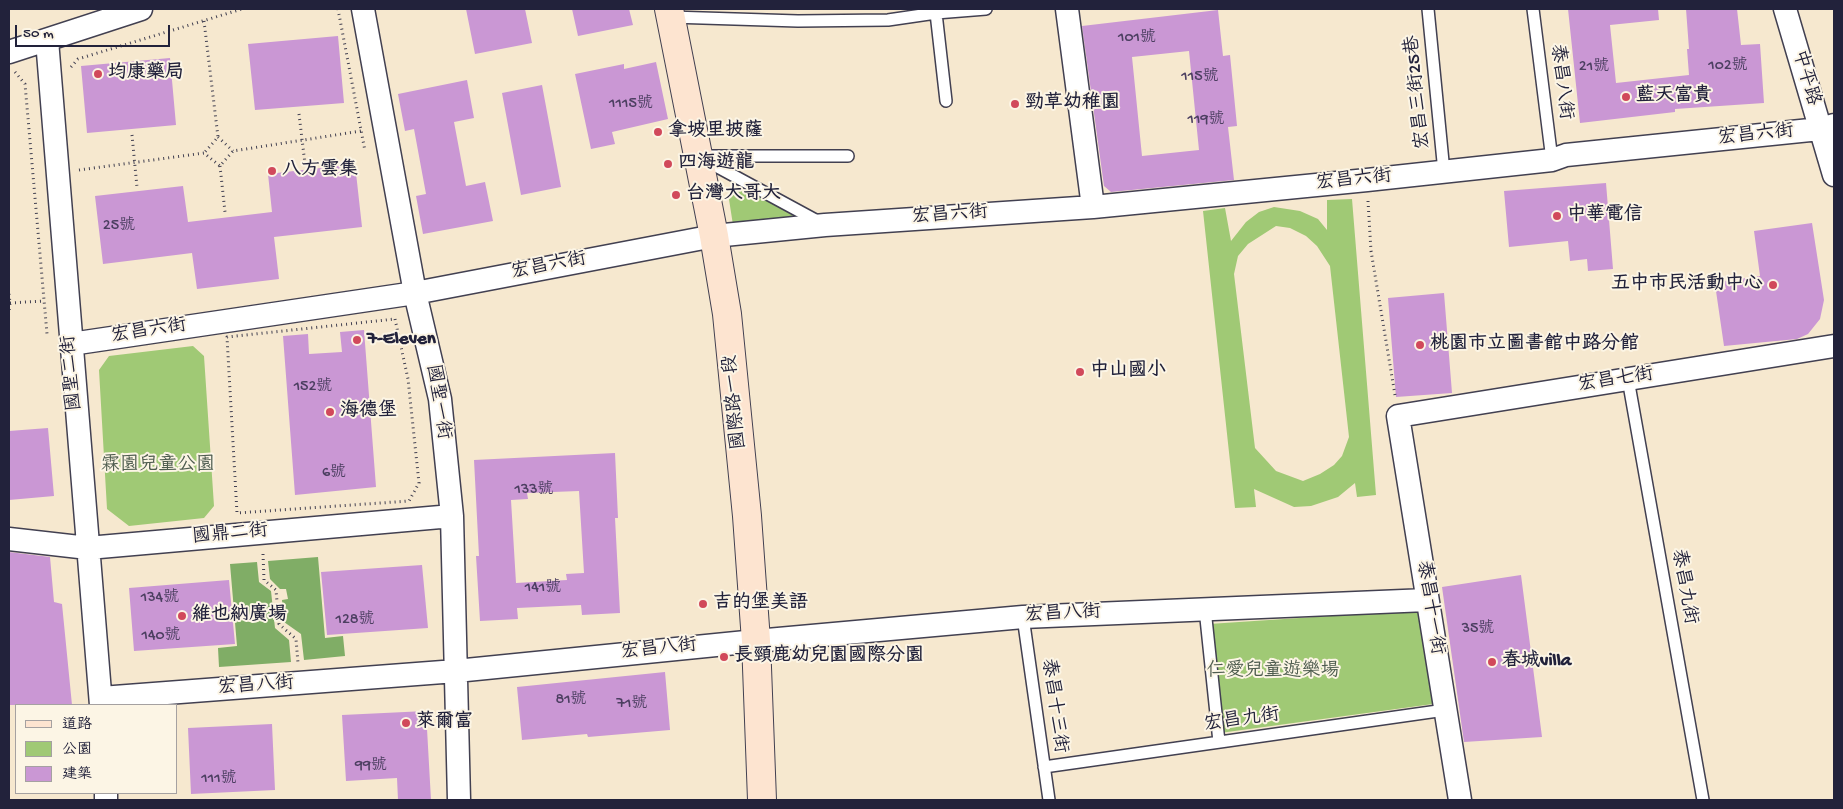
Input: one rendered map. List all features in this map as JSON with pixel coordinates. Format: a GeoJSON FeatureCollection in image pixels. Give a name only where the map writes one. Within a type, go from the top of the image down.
{"type":"FeatureCollection","features":[{"type":"Feature","properties":{"kind":"street"},"geometry":{"type":"LineString","coordinates":[[11,62],[47,40],[141,9]]}},
{"type":"Feature","properties":{"kind":"street","name":"國聖一街"},"geometry":{"type":"LineString","coordinates":[[363,9],[415,293],[440,399],[452,516],[459,800]]}},
{"type":"Feature","properties":{"kind":"street"},"geometry":{"type":"LineString","coordinates":[[1067,9],[1093,207]]}},
{"type":"Feature","properties":{"kind":"street","name":"中平路"},"geometry":{"type":"LineString","coordinates":[[1785,9],[1827,127],[1834,175]]}},
{"type":"Feature","properties":{"kind":"street","name":"國際路一段"},"geometry":{"type":"LineString","coordinates":[[670,13],[714,236],[727,314],[747,516],[756,641],[762,800]]}},
{"type":"Feature","properties":{"kind":"street","name":"國聖二街"},"geometry":{"type":"LineString","coordinates":[[47,40],[101,702]]}},
{"type":"Feature","properties":{"kind":"street","name":"宏昌六街"},"geometry":{"type":"LineString","coordinates":[[71,344],[415,293],[714,236],[825,224],[1093,207],[1444,172],[1552,160],[1566,155],[1827,127]]}},
{"type":"Feature","properties":{"kind":"street","name":"宏昌七街"},"geometry":{"type":"LineString","coordinates":[[1398,416],[1834,346]]}},
{"type":"Feature","properties":{"kind":"street","name":"泰昌十一街"},"geometry":{"type":"LineString","coordinates":[[1398,416],[1460,800]]}},
{"type":"Feature","properties":{"kind":"street","name":"國鼎二街"},"geometry":{"type":"LineString","coordinates":[[9,539],[88,548],[452,516]]}},
{"type":"Feature","properties":{"kind":"street","name":"宏昌八街"},"geometry":{"type":"LineString","coordinates":[[101,702],[456,671],[1023,617],[1428,600]]}},
{"type":"Feature","properties":{"kind":"lane"},"geometry":{"type":"LineString","coordinates":[[670,13],[798,20],[986,9]]}},
{"type":"Feature","properties":{"kind":"lane","name":"宏昌三街25巷"},"geometry":{"type":"LineString","coordinates":[[1428,9],[1444,172]]}},
{"type":"Feature","properties":{"kind":"lane","name":"泰昌八街"},"geometry":{"type":"LineString","coordinates":[[1533,9],[1552,160]]}},
{"type":"Feature","properties":{"kind":"lane"},"geometry":{"type":"LineString","coordinates":[[936,13],[946,101]]}},
{"type":"Feature","properties":{"kind":"lane"},"geometry":{"type":"LineString","coordinates":[[698,156],[848,156]]}},
{"type":"Feature","properties":{"kind":"lane"},"geometry":{"type":"LineString","coordinates":[[698,156],[825,224]]}},
{"type":"Feature","properties":{"kind":"lane","name":"泰昌九街"},"geometry":{"type":"LineString","coordinates":[[1628,379],[1703,800]]}},
{"type":"Feature","properties":{"kind":"lane"},"geometry":{"type":"LineString","coordinates":[[1205,609],[1219,742]]}},
{"type":"Feature","properties":{"kind":"lane","name":"泰昌十三街"},"geometry":{"type":"LineString","coordinates":[[1023,617],[1049,800]]}},
{"type":"Feature","properties":{"kind":"lane","name":"宏昌九街"},"geometry":{"type":"LineString","coordinates":[[1044,767],[1445,710]]}},
{"type":"Feature","properties":{"kind":"path"},"geometry":{"type":"LineString","coordinates":[[71,67],[78,60],[242,9]]}},
{"type":"Feature","properties":{"kind":"path"},"geometry":{"type":"LineString","coordinates":[[338,9],[367,160]]}},
{"type":"Feature","properties":{"kind":"path"},"geometry":{"type":"LineString","coordinates":[[204,21],[218,137],[233,152]]}},
{"type":"Feature","properties":{"kind":"path"},"geometry":{"type":"LineString","coordinates":[[11,62],[25,84],[48,340]]}},
{"type":"Feature","properties":{"kind":"path"},"geometry":{"type":"LineString","coordinates":[[299,114],[305,164]]}},
{"type":"Feature","properties":{"kind":"path"},"geometry":{"type":"LineString","coordinates":[[220,166],[233,152],[361,132]]}},
{"type":"Feature","properties":{"kind":"path"},"geometry":{"type":"LineString","coordinates":[[132,135],[137,187]]}},
{"type":"Feature","properties":{"kind":"path"},"geometry":{"type":"LineString","coordinates":[[78,161],[78,170],[204,153],[218,137]]}},
{"type":"Feature","properties":{"kind":"path"},"geometry":{"type":"LineString","coordinates":[[204,153],[220,166],[225,212]]}},
{"type":"Feature","properties":{"kind":"path"},"geometry":{"type":"LineString","coordinates":[[1367,180],[1371,251],[1398,416]]}},
{"type":"Feature","properties":{"kind":"path"},"geometry":{"type":"LineString","coordinates":[[9,294],[9,312]]}},
{"type":"Feature","properties":{"kind":"path"},"geometry":{"type":"LineString","coordinates":[[10,303],[44,301]]}},
{"type":"Feature","properties":{"kind":"path"},"geometry":{"type":"LineString","coordinates":[[229,516],[236,513],[409,501],[419,483],[408,379],[394,319],[227,337],[236,513]]}},
{"type":"Feature","properties":{"kind":"path"},"geometry":{"type":"LineString","coordinates":[[263,554],[264,580],[276,590],[279,624],[296,639],[298,666]]}},
{"type":"Feature","properties":{"kind":"path"},"geometry":{"type":"LineString","coordinates":[[254,555],[273,554]]}},
{"type":"Feature","properties":{"kind":"green space"},"geometry":{"type":"Polygon","coordinates":[[[750,190],[802,221],[733,225],[728,193],[750,190]]]}},
{"type":"Feature","properties":{"kind":"green space"},"geometry":{"type":"Polygon","coordinates":[[[1352,199],[1376,495],[1357,497],[1355,483],[1338,497],[1311,506],[1294,507],[1254,489],[1256,507],[1235,508],[1203,211],[1225,208],[1231,241],[1246,222],[1259,212],[1274,207],[1300,211],[1318,219],[1327,230],[1327,200],[1352,199]],[[1276,226],[1248,244],[1238,256],[1234,274],[1255,448],[1276,471],[1303,481],[1320,474],[1334,465],[1342,456],[1349,437],[1330,266],[1317,246],[1306,236],[1290,228],[1276,226]]]}},
{"type":"Feature","properties":{"kind":"green space","name":"霖園兒童公園"},"geometry":{"type":"Polygon","coordinates":[[[193,346],[204,356],[214,506],[204,518],[129,526],[107,509],[99,370],[109,356],[193,346]]]}},
{"type":"Feature","properties":{"kind":"green space"},"geometry":{"type":"Polygon","coordinates":[[[318,557],[325,638],[343,636],[345,656],[304,660],[301,634],[284,622],[282,600],[288,599],[286,589],[280,589],[270,579],[268,561],[318,557]]]}},
{"type":"Feature","properties":{"kind":"green space"},"geometry":{"type":"Polygon","coordinates":[[[257,562],[259,582],[271,591],[275,628],[289,640],[291,662],[219,667],[218,648],[237,646],[230,564],[257,562]]]}},
{"type":"Feature","properties":{"kind":"green space","name":"仁愛兒童遊樂場"},"geometry":{"type":"Polygon","coordinates":[[[1420,610],[1433,704],[1220,733],[1209,624],[1420,610]]]}},
{"type":"Feature","properties":{"kind":"building"},"geometry":{"type":"Polygon","coordinates":[[[466,9],[525,9],[532,43],[475,54],[466,9]]]}},
{"type":"Feature","properties":{"kind":"building"},"geometry":{"type":"Polygon","coordinates":[[[572,9],[629,9],[633,25],[578,36],[572,9]]]}},
{"type":"Feature","properties":{"kind":"building"},"geometry":{"type":"Polygon","coordinates":[[[1568,9],[1658,9],[1659,20],[1610,25],[1616,83],[1689,75],[1686,9],[1737,9],[1741,45],[1760,44],[1764,103],[1675,109],[1675,112],[1580,123],[1568,9]]]}},
{"type":"Feature","properties":{"kind":"building"},"geometry":{"type":"Polygon","coordinates":[[[1218,10],[1223,56],[1230,55],[1237,126],[1228,127],[1234,180],[1111,192],[1104,186],[1082,26],[1218,10]],[[1189,51],[1132,57],[1142,156],[1199,150],[1189,51]]]}},
{"type":"Feature","properties":{"kind":"building"},"geometry":{"type":"Polygon","coordinates":[[[338,36],[344,103],[255,110],[248,44],[338,36]]]}},
{"type":"Feature","properties":{"kind":"building"},"geometry":{"type":"Polygon","coordinates":[[[170,58],[176,125],[87,133],[81,66],[170,58]]]}},
{"type":"Feature","properties":{"kind":"building"},"geometry":{"type":"Polygon","coordinates":[[[656,62],[668,119],[612,132],[615,144],[591,149],[575,74],[624,64],[624,69],[656,62]]]}},
{"type":"Feature","properties":{"kind":"building"},"geometry":{"type":"Polygon","coordinates":[[[467,80],[474,118],[454,122],[466,186],[485,182],[493,221],[423,234],[416,196],[426,194],[414,129],[405,131],[398,94],[467,80]]]}},
{"type":"Feature","properties":{"kind":"building"},"geometry":{"type":"Polygon","coordinates":[[[542,85],[561,187],[521,195],[502,93],[542,85]]]}},
{"type":"Feature","properties":{"kind":"building"},"geometry":{"type":"Polygon","coordinates":[[[355,164],[362,227],[274,237],[279,279],[197,289],[192,253],[103,264],[95,196],[183,186],[188,222],[272,212],[268,174],[355,164]]]}},
{"type":"Feature","properties":{"kind":"building","name":"中華電信"},"geometry":{"type":"Polygon","coordinates":[[[1606,183],[1613,269],[1588,271],[1587,259],[1570,261],[1568,241],[1509,247],[1504,191],[1606,183]]]}},
{"type":"Feature","properties":{"kind":"building","name":"五中市民活動中心"},"geometry":{"type":"Polygon","coordinates":[[[1812,223],[1824,300],[1820,319],[1808,334],[1797,339],[1724,346],[1716,291],[1726,289],[1724,281],[1760,276],[1754,231],[1812,223]]]}},
{"type":"Feature","properties":{"kind":"building","name":"桃園市立圖書館中路分館"},"geometry":{"type":"Polygon","coordinates":[[[1444,293],[1452,393],[1396,397],[1388,298],[1444,293]]]}},
{"type":"Feature","properties":{"kind":"building","name":"海德堡"},"geometry":{"type":"Polygon","coordinates":[[[364,330],[376,487],[295,495],[283,336],[308,334],[309,354],[342,352],[340,332],[364,330]]]}},
{"type":"Feature","properties":{"kind":"building"},"geometry":{"type":"Polygon","coordinates":[[[48,428],[54,496],[9,500],[9,431],[48,428]]]}},
{"type":"Feature","properties":{"kind":"building"},"geometry":{"type":"Polygon","coordinates":[[[615,453],[618,518],[615,518],[620,613],[582,615],[581,605],[517,608],[518,619],[480,621],[476,556],[479,556],[474,460],[615,453]],[[579,491],[527,493],[528,499],[511,500],[516,583],[567,580],[566,574],[584,573],[579,491]]]}},
{"type":"Feature","properties":{"kind":"building"},"geometry":{"type":"Polygon","coordinates":[[[9,552],[50,557],[54,602],[62,604],[72,704],[9,705],[9,552]]]}},
{"type":"Feature","properties":{"kind":"building","name":"維也納廣場"},"geometry":{"type":"Polygon","coordinates":[[[422,565],[428,628],[327,635],[321,572],[422,565]]]}},
{"type":"Feature","properties":{"kind":"building","name":"春城villa"},"geometry":{"type":"Polygon","coordinates":[[[1521,575],[1542,737],[1464,742],[1442,587],[1521,575]]]}},
{"type":"Feature","properties":{"kind":"building","name":"維也納廣場"},"geometry":{"type":"Polygon","coordinates":[[[229,580],[235,644],[134,651],[129,588],[229,580]]]}},
{"type":"Feature","properties":{"kind":"building"},"geometry":{"type":"Polygon","coordinates":[[[665,672],[670,730],[588,737],[587,734],[522,740],[517,687],[665,672]]]}},
{"type":"Feature","properties":{"kind":"building"},"geometry":{"type":"Polygon","coordinates":[[[426,711],[431,800],[398,800],[397,778],[346,781],[342,715],[426,711]]]}},
{"type":"Feature","properties":{"kind":"building"},"geometry":{"type":"Polygon","coordinates":[[[272,724],[275,790],[191,794],[188,728],[272,724]]]}},
{"type":"Feature","properties":{"kind":"place","name":"均康藥局"},"geometry":{"type":"Point","coordinates":[98,74]}},
{"type":"Feature","properties":{"kind":"place","name":"藍天富貴"},"geometry":{"type":"Point","coordinates":[1626,97]}},
{"type":"Feature","properties":{"kind":"place","name":"勁草幼稚園"},"geometry":{"type":"Point","coordinates":[1015,104]}},
{"type":"Feature","properties":{"kind":"place","name":"拿坡里披薩"},"geometry":{"type":"Point","coordinates":[658,132]}},
{"type":"Feature","properties":{"kind":"place","name":"四海遊龍"},"geometry":{"type":"Point","coordinates":[668,164]}},
{"type":"Feature","properties":{"kind":"place","name":"八方雲集"},"geometry":{"type":"Point","coordinates":[272,171]}},
{"type":"Feature","properties":{"kind":"place","name":"台灣大哥大"},"geometry":{"type":"Point","coordinates":[676,195]}},
{"type":"Feature","properties":{"kind":"place","name":"中華電信"},"geometry":{"type":"Point","coordinates":[1557,216]}},
{"type":"Feature","properties":{"kind":"place","name":"五中市民活動中心"},"geometry":{"type":"Point","coordinates":[1773,285]}},
{"type":"Feature","properties":{"kind":"place","name":"7-Eleven"},"geometry":{"type":"Point","coordinates":[357,340]}},
{"type":"Feature","properties":{"kind":"place","name":"桃園市立圖書館中路分館"},"geometry":{"type":"Point","coordinates":[1420,345]}},
{"type":"Feature","properties":{"kind":"place","name":"中山國小"},"geometry":{"type":"Point","coordinates":[1080,372]}},
{"type":"Feature","properties":{"kind":"place","name":"海德堡"},"geometry":{"type":"Point","coordinates":[330,412]}},
{"type":"Feature","properties":{"kind":"place","name":"吉的堡美語"},"geometry":{"type":"Point","coordinates":[703,604]}},
{"type":"Feature","properties":{"kind":"place","name":"維也納廣場"},"geometry":{"type":"Point","coordinates":[182,616]}},
{"type":"Feature","properties":{"kind":"place","name":"長頸鹿幼兒園國際分園"},"geometry":{"type":"Point","coordinates":[724,657]}},
{"type":"Feature","properties":{"kind":"place","name":"春城villa"},"geometry":{"type":"Point","coordinates":[1492,662]}},
{"type":"Feature","properties":{"kind":"place","name":"萊爾富"},"geometry":{"type":"Point","coordinates":[406,723]}}]}
